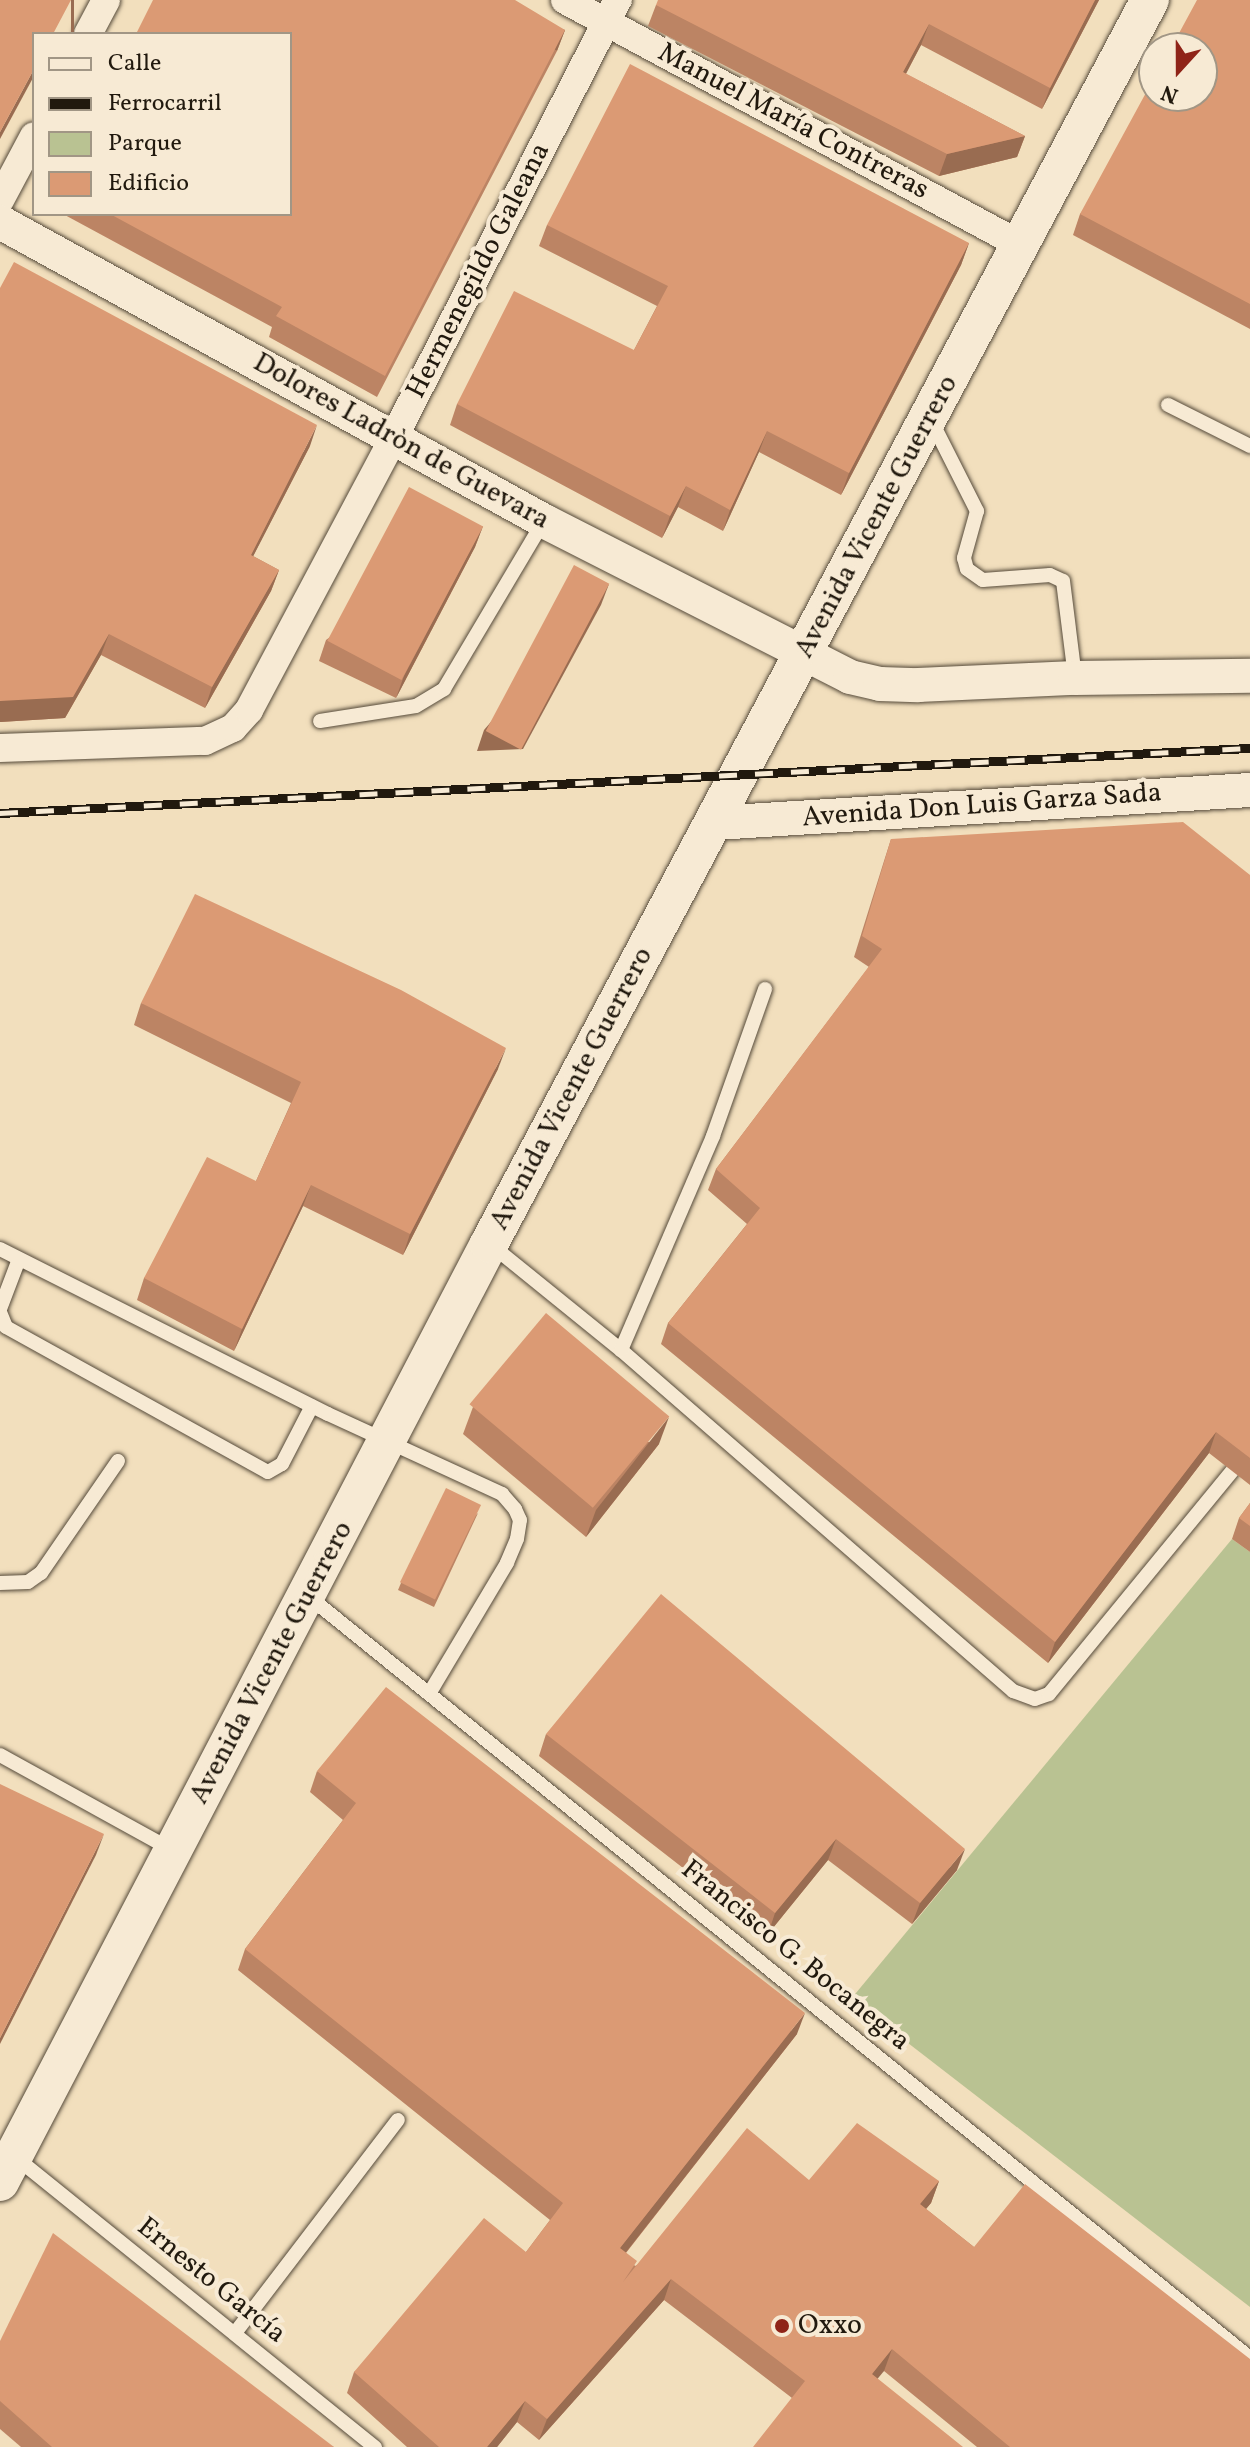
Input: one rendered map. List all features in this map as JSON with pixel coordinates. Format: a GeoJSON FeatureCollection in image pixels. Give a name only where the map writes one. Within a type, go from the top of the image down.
{"type":"FeatureCollection","features":[{"type":"Feature","properties":{"kind":"main road","name":"Avenida Vicente Guerrero"},"geometry":{"type":"LineString","coordinates":[[7,2168],[489,1244],[1150,0]]}},
{"type":"Feature","properties":{"kind":"street"},"geometry":{"type":"LineString","coordinates":[[89,32],[106,0]]}},
{"type":"Feature","properties":{"kind":"street","name":"Manuel María Contreras"},"geometry":{"type":"LineString","coordinates":[[565,0],[612,11],[1021,245]]}},
{"type":"Feature","properties":{"kind":"street","name":"Hermenegildo Galeana"},"geometry":{"type":"LineString","coordinates":[[0,748],[205,741],[233,728],[249,710],[394,437],[612,11]]}},
{"type":"Feature","properties":{"kind":"street"},"geometry":{"type":"LineString","coordinates":[[0,200],[32,140]]}},
{"type":"Feature","properties":{"kind":"street","name":"Dolores Ladròn de Guevara"},"geometry":{"type":"LineString","coordinates":[[0,222],[544,521],[804,656]]}},
{"type":"Feature","properties":{"kind":"street"},"geometry":{"type":"LineString","coordinates":[[804,656],[850,677],[880,684],[1250,676]]}},
{"type":"Feature","properties":{"kind":"street","name":"Avenida Don Luis Garza Sada"},"geometry":{"type":"LineString","coordinates":[[715,823],[1250,790]]}},
{"type":"Feature","properties":{"kind":"lane"},"geometry":{"type":"LineString","coordinates":[[1168,405],[1250,446]]}},
{"type":"Feature","properties":{"kind":"lane"},"geometry":{"type":"LineString","coordinates":[[928,416],[977,511],[964,558],[967,569],[983,580],[1050,575],[1063,581],[1075,678]]}},
{"type":"Feature","properties":{"kind":"lane"},"geometry":{"type":"LineString","coordinates":[[320,721],[416,706],[444,689],[544,521]]}},
{"type":"Feature","properties":{"kind":"lane"},"geometry":{"type":"LineString","coordinates":[[621,1350],[713,1136],[765,989]]}},
{"type":"Feature","properties":{"kind":"lane"},"geometry":{"type":"LineString","coordinates":[[489,1244],[621,1350],[1013,1691],[1035,1699],[1049,1694],[1232,1471]]}},
{"type":"Feature","properties":{"kind":"lane"},"geometry":{"type":"LineString","coordinates":[[0,1249],[312,1406],[502,1494],[520,1520],[517,1539],[507,1563],[429,1694]]}},
{"type":"Feature","properties":{"kind":"lane"},"geometry":{"type":"LineString","coordinates":[[19,1259],[0,1310],[6,1327],[268,1472],[282,1464],[312,1406]]}},
{"type":"Feature","properties":{"kind":"lane"},"geometry":{"type":"LineString","coordinates":[[0,1583],[28,1582],[41,1573],[118,1461]]}},
{"type":"Feature","properties":{"kind":"lane","name":"Francisco G. Bocanegra"},"geometry":{"type":"LineString","coordinates":[[307,1595],[1250,2358]]}},
{"type":"Feature","properties":{"kind":"lane"},"geometry":{"type":"LineString","coordinates":[[0,1755],[174,1851]]}},
{"type":"Feature","properties":{"kind":"lane"},"geometry":{"type":"LineString","coordinates":[[235,2333],[398,2120]]}},
{"type":"Feature","properties":{"kind":"lane","name":"Ernesto García"},"geometry":{"type":"LineString","coordinates":[[7,2168],[235,2333],[375,2447]]}},
{"type":"Feature","properties":{"kind":"green space"},"geometry":{"type":"Polygon","coordinates":[[[1232,1539],[1250,1552],[1250,2307],[851,1999],[1232,1539]]]}},
{"type":"Feature","properties":{"kind":"building"},"geometry":{"type":"Polygon","coordinates":[[[0,0],[71,0],[54,32],[32,32],[32,73],[0,132],[0,0]]]}},
{"type":"Feature","properties":{"kind":"building"},"geometry":{"type":"Polygon","coordinates":[[[153,0],[515,0],[565,30],[385,376],[276,316],[282,307],[114,216],[292,216],[292,32],[137,32],[153,0]]]}},
{"type":"Feature","properties":{"kind":"building"},"geometry":{"type":"Polygon","coordinates":[[[658,0],[1095,0],[1050,88],[929,24],[903,72],[1025,136],[947,154],[656,5],[658,0]]]}},
{"type":"Feature","properties":{"kind":"building"},"geometry":{"type":"Polygon","coordinates":[[[1197,0],[1250,0],[1250,304],[1080,214],[1138,107],[1138,112],[1218,112],[1218,32],[1180,32],[1197,0]]]}},
{"type":"Feature","properties":{"kind":"building"},"geometry":{"type":"Polygon","coordinates":[[[630,64],[969,243],[849,473],[767,431],[730,510],[686,486],[670,516],[457,404],[514,291],[634,350],[668,286],[547,225],[630,64]]]}},
{"type":"Feature","properties":{"kind":"building"},"geometry":{"type":"Polygon","coordinates":[[[14,262],[317,425],[251,555],[279,570],[212,687],[109,634],[73,697],[0,701],[0,288],[14,262]]]}},
{"type":"Feature","properties":{"kind":"building"},"geometry":{"type":"Polygon","coordinates":[[[409,487],[483,526],[401,680],[327,641],[409,487]]]}},
{"type":"Feature","properties":{"kind":"building"},"geometry":{"type":"Polygon","coordinates":[[[574,565],[609,584],[521,750],[486,731],[574,565]]]}},
{"type":"Feature","properties":{"kind":"building"},"geometry":{"type":"Polygon","coordinates":[[[1183,822],[1250,875],[1250,1458],[1216,1432],[1055,1642],[668,1323],[760,1208],[716,1169],[882,949],[862,936],[891,839],[1183,822]]]}},
{"type":"Feature","properties":{"kind":"building"},"geometry":{"type":"Polygon","coordinates":[[[195,894],[401,990],[506,1048],[410,1234],[311,1185],[242,1329],[144,1278],[207,1157],[256,1181],[301,1082],[141,1003],[195,894]]]}},
{"type":"Feature","properties":{"kind":"building"},"geometry":{"type":"Polygon","coordinates":[[[546,1313],[669,1416],[593,1508],[470,1404],[546,1313]]]}},
{"type":"Feature","properties":{"kind":"building"},"geometry":{"type":"Polygon","coordinates":[[[446,1488],[481,1505],[435,1599],[400,1582],[446,1488]]]}},
{"type":"Feature","properties":{"kind":"building"},"geometry":{"type":"Polygon","coordinates":[[[1250,1503],[1250,1526],[1239,1518],[1250,1503]]]}},
{"type":"Feature","properties":{"kind":"building"},"geometry":{"type":"Polygon","coordinates":[[[661,1594],[965,1849],[920,1903],[836,1839],[775,1913],[546,1734],[661,1594]]]}},
{"type":"Feature","properties":{"kind":"building"},"geometry":{"type":"Polygon","coordinates":[[[386,1687],[805,2013],[620,2248],[637,2261],[623,2282],[747,2128],[809,2180],[857,2123],[939,2181],[920,2204],[974,2247],[1025,2184],[1250,2359],[1250,2447],[1010,2447],[892,2349],[872,2374],[963,2447],[753,2447],[805,2381],[671,2279],[547,2419],[525,2401],[487,2447],[439,2447],[354,2372],[484,2218],[526,2252],[563,2203],[245,1949],[356,1803],[317,1771],[386,1687]]]}},
{"type":"Feature","properties":{"kind":"building"},"geometry":{"type":"Polygon","coordinates":[[[0,1784],[104,1834],[0,2038],[0,1784]]]}},
{"type":"Feature","properties":{"kind":"building"},"geometry":{"type":"Polygon","coordinates":[[[53,2233],[334,2447],[52,2447],[0,2401],[0,2341],[53,2233]]]}},
{"type":"Feature","properties":{"kind":"railway"},"geometry":{"type":"LineString","coordinates":[[0,813],[1250,748]]}},
{"type":"Feature","properties":{"kind":"place","name":"Oxxo"},"geometry":{"type":"Point","coordinates":[782,2326]}}]}
